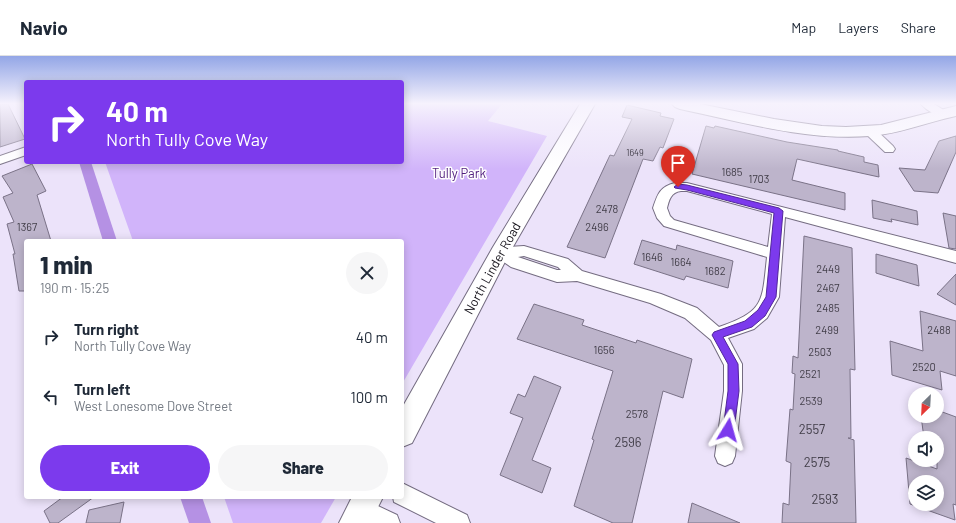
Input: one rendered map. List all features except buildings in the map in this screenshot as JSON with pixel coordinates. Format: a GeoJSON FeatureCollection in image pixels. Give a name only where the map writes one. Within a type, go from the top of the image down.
{"type":"FeatureCollection","features":[{"type":"Feature","properties":{"kind":"main road","name":"North Linder Road"},"geometry":{"type":"LineString","coordinates":[[404,430],[500,252],[574,126]]}},
{"type":"Feature","properties":{"kind":"main road"},"geometry":{"type":"LineString","coordinates":[[784,126],[837,131],[870,131],[901,126]]}},
{"type":"Feature","properties":{"kind":"street"},"geometry":{"type":"LineString","coordinates":[[870,131],[888,149]]}},
{"type":"Feature","properties":{"kind":"street"},"geometry":{"type":"LineString","coordinates":[[0,160],[24,153]]}},
{"type":"Feature","properties":{"kind":"street"},"geometry":{"type":"LineString","coordinates":[[775,254],[669,223],[664,218],[660,208],[664,193],[672,188],[687,187],[956,257]]}},
{"type":"Feature","properties":{"kind":"street"},"geometry":{"type":"LineString","coordinates":[[717,335],[748,324],[761,313],[771,297],[779,211]]}},
{"type":"Feature","properties":{"kind":"street"},"geometry":{"type":"LineString","coordinates":[[500,252],[516,263],[550,274],[557,276],[577,275],[655,298],[691,313],[717,335],[733,364],[734,391],[725,456]]}},
{"type":"Feature","properties":{"kind":"street"},"geometry":{"type":"LineString","coordinates":[[404,495],[459,523]]}},
{"type":"Feature","properties":{"kind":"street"},"geometry":{"type":"LineString","coordinates":[[361,510],[389,523]]}},
{"type":"Feature","properties":{"kind":"green space","name":"Tully Park"},"geometry":{"type":"Polygon","coordinates":[[[404,126],[507,126],[547,136],[404,381],[404,239],[132,239],[106,164],[404,164],[404,126]]]}},
{"type":"Feature","properties":{"kind":"green space"},"geometry":{"type":"Polygon","coordinates":[[[225,499],[335,499],[321,523],[233,523],[225,499]]]}},
{"type":"Feature","properties":{"kind":"waterway"},"geometry":{"type":"LineString","coordinates":[[86,164],[109,239]]}},
{"type":"Feature","properties":{"kind":"waterway"},"geometry":{"type":"LineString","coordinates":[[192,499],[200,523]]}},
{"type":"Feature","properties":{"kind":"route"},"geometry":{"type":"LineString","coordinates":[[678,187],[687,187],[779,211],[771,297],[761,313],[748,324],[717,335],[733,364],[734,391],[728,430]]}}]}
